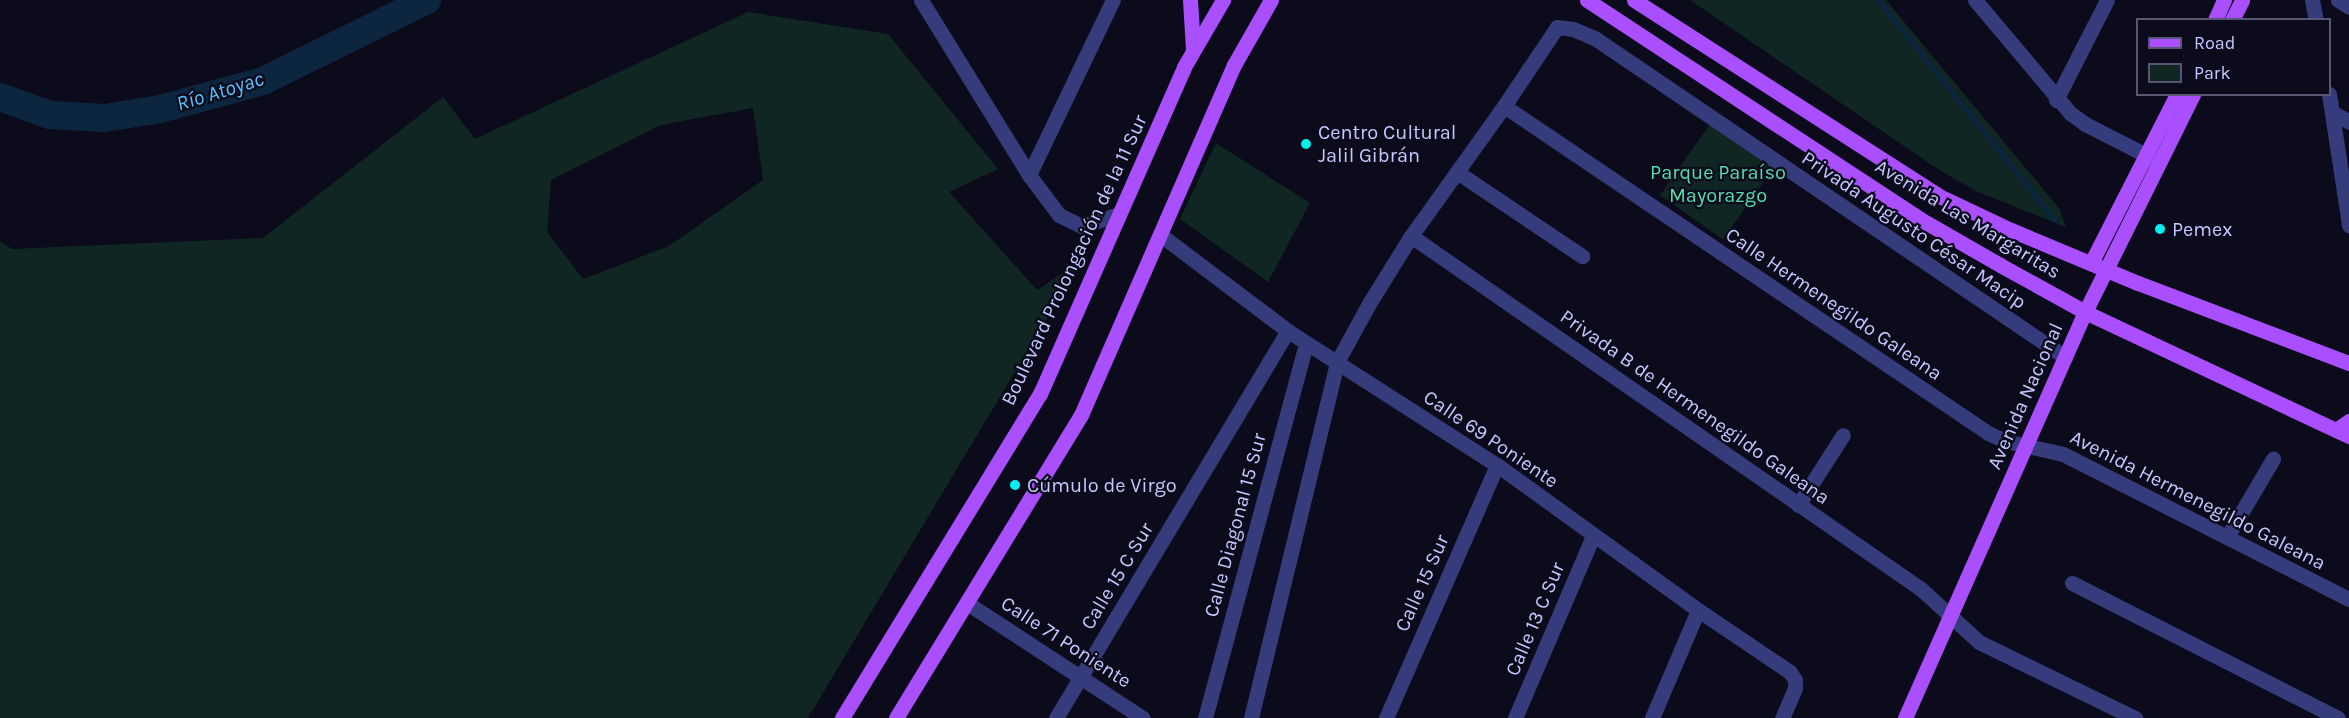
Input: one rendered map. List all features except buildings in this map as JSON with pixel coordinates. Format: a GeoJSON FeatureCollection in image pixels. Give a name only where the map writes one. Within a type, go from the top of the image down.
{"type":"FeatureCollection","features":[{"type":"Feature","properties":{"kind":"main road"},"geometry":{"type":"LineString","coordinates":[[1190,0],[1193,49]]}},
{"type":"Feature","properties":{"kind":"main road","name":"Boulevard Prolongación de la 11 Sur"},"geometry":{"type":"LineString","coordinates":[[842,718],[1040,394],[1193,49],[1223,0]]}},
{"type":"Feature","properties":{"kind":"main road"},"geometry":{"type":"LineString","coordinates":[[896,718],[1081,415],[1162,236],[1234,65],[1271,0]]}},
{"type":"Feature","properties":{"kind":"main road","name":"Avenida Las Margaritas"},"geometry":{"type":"LineString","coordinates":[[1587,0],[1927,223],[2085,312],[2343,433]]}},
{"type":"Feature","properties":{"kind":"main road","name":"Avenida Las Margaritas"},"geometry":{"type":"LineString","coordinates":[[1634,0],[1939,196],[2091,263],[2349,363]]}},
{"type":"Feature","properties":{"kind":"main road"},"geometry":{"type":"LineString","coordinates":[[2216,18],[2224,0]]}},
{"type":"Feature","properties":{"kind":"main road"},"geometry":{"type":"LineString","coordinates":[[2233,18],[2242,0]]}},
{"type":"Feature","properties":{"kind":"main road","name":"Avenida Nacional"},"geometry":{"type":"LineString","coordinates":[[1905,718],[2106,269],[2176,96]]}},
{"type":"Feature","properties":{"kind":"main road","name":"Avenida Nacional"},"geometry":{"type":"LineString","coordinates":[[2091,263],[2192,96]]}},
{"type":"Feature","properties":{"kind":"main road"},"geometry":{"type":"LineString","coordinates":[[2343,433],[2349,421]]}},
{"type":"Feature","properties":{"kind":"street"},"geometry":{"type":"LineString","coordinates":[[921,0],[1029,175],[1059,215],[1082,226],[1119,214]]}},
{"type":"Feature","properties":{"kind":"street"},"geometry":{"type":"LineString","coordinates":[[1029,175],[1113,0]]}},
{"type":"Feature","properties":{"kind":"street"},"geometry":{"type":"LineString","coordinates":[[1975,0],[2056,100],[2085,124],[2153,158]]}},
{"type":"Feature","properties":{"kind":"street"},"geometry":{"type":"LineString","coordinates":[[2056,100],[2108,0]]}},
{"type":"Feature","properties":{"kind":"street"},"geometry":{"type":"LineString","coordinates":[[2312,0],[2316,18]]}},
{"type":"Feature","properties":{"kind":"street"},"geometry":{"type":"LineString","coordinates":[[2338,0],[2349,7]]}},
{"type":"Feature","properties":{"kind":"street","name":"Privada Augusto César Macip"},"geometry":{"type":"LineString","coordinates":[[1504,106],[1557,27],[1573,29],[1596,39],[2065,357]]}},
{"type":"Feature","properties":{"kind":"street"},"geometry":{"type":"LineString","coordinates":[[2329,96],[2349,225]]}},
{"type":"Feature","properties":{"kind":"street"},"geometry":{"type":"LineString","coordinates":[[1251,718],[1337,362],[1370,302],[1411,236],[1504,106]]}},
{"type":"Feature","properties":{"kind":"street","name":"Calle Hermenegildo Galeana"},"geometry":{"type":"LineString","coordinates":[[1504,106],[1988,433],[2005,441],[2026,445]]}},
{"type":"Feature","properties":{"kind":"street"},"geometry":{"type":"LineString","coordinates":[[2332,112],[2349,122]]}},
{"type":"Feature","properties":{"kind":"street"},"geometry":{"type":"LineString","coordinates":[[1457,172],[1582,256]]}},
{"type":"Feature","properties":{"kind":"street","name":"Calle 69 Poniente"},"geometry":{"type":"LineString","coordinates":[[1162,236],[1288,331],[1497,465],[1593,536],[1790,672],[1796,680],[1796,688],[1782,718]]}},
{"type":"Feature","properties":{"kind":"street","name":"Privada B de Hermenegildo Galeana"},"geometry":{"type":"LineString","coordinates":[[1411,236],[1921,589],[1979,642],[2135,718]]}},
{"type":"Feature","properties":{"kind":"street","name":"Calle 15 C Sur"},"geometry":{"type":"LineString","coordinates":[[1056,718],[1288,331]]}},
{"type":"Feature","properties":{"kind":"street","name":"Calle Diagonal 15 Sur"},"geometry":{"type":"LineString","coordinates":[[1205,718],[1306,343]]}},
{"type":"Feature","properties":{"kind":"street"},"geometry":{"type":"LineString","coordinates":[[1798,506],[1843,435]]}},
{"type":"Feature","properties":{"kind":"street","name":"Avenida Hermenegildo Galeana"},"geometry":{"type":"LineString","coordinates":[[2026,445],[2063,454],[2349,599]]}},
{"type":"Feature","properties":{"kind":"street"},"geometry":{"type":"LineString","coordinates":[[2227,537],[2273,459]]}},
{"type":"Feature","properties":{"kind":"street","name":"Calle 15 Sur"},"geometry":{"type":"LineString","coordinates":[[1386,718],[1497,465]]}},
{"type":"Feature","properties":{"kind":"street","name":"Calle 13 C Sur"},"geometry":{"type":"LineString","coordinates":[[1515,718],[1593,536]]}},
{"type":"Feature","properties":{"kind":"street"},"geometry":{"type":"LineString","coordinates":[[2072,583],[2338,718]]}},
{"type":"Feature","properties":{"kind":"street","name":"Calle 71 Poniente"},"geometry":{"type":"LineString","coordinates":[[967,603],[1143,718]]}},
{"type":"Feature","properties":{"kind":"street"},"geometry":{"type":"LineString","coordinates":[[1652,718],[1698,610]]}},
{"type":"Feature","properties":{"kind":"green space"},"geometry":{"type":"Polygon","coordinates":[[[1690,0],[1886,0],[2059,208],[2066,227],[1976,191],[1939,170],[1690,0]]]}},
{"type":"Feature","properties":{"kind":"green space"},"geometry":{"type":"Polygon","coordinates":[[[748,12],[888,34],[998,169],[949,192],[1037,290],[1081,261],[808,718],[0,718],[0,241],[12,249],[263,238],[443,97],[475,139],[748,12]],[[753,108],[661,125],[551,180],[547,232],[583,279],[669,246],[763,180],[753,108]]]}},
{"type":"Feature","properties":{"kind":"green space","name":"Parque Paraíso Mayorazgo"},"geometry":{"type":"Polygon","coordinates":[[[1710,124],[1773,168],[1723,239],[1660,195],[1710,124]]]}},
{"type":"Feature","properties":{"kind":"green space"},"geometry":{"type":"Polygon","coordinates":[[[1216,143],[1310,203],[1268,282],[1180,219],[1216,143]]]}},
{"type":"Feature","properties":{"kind":"waterway","name":"Río Atoyac"},"geometry":{"type":"LineString","coordinates":[[0,97],[50,115],[105,118],[160,109],[263,81],[427,0]]}},
{"type":"Feature","properties":{"kind":"waterway"},"geometry":{"type":"LineString","coordinates":[[1878,0],[2055,219]]}},
{"type":"Feature","properties":{"kind":"place","name":"Centro Cultural Jalil Gibrán"},"geometry":{"type":"Point","coordinates":[1306,144]}},
{"type":"Feature","properties":{"kind":"place","name":"Pemex"},"geometry":{"type":"Point","coordinates":[2160,229]}},
{"type":"Feature","properties":{"kind":"place","name":"Cúmulo de Virgo"},"geometry":{"type":"Point","coordinates":[1015,485]}}]}
